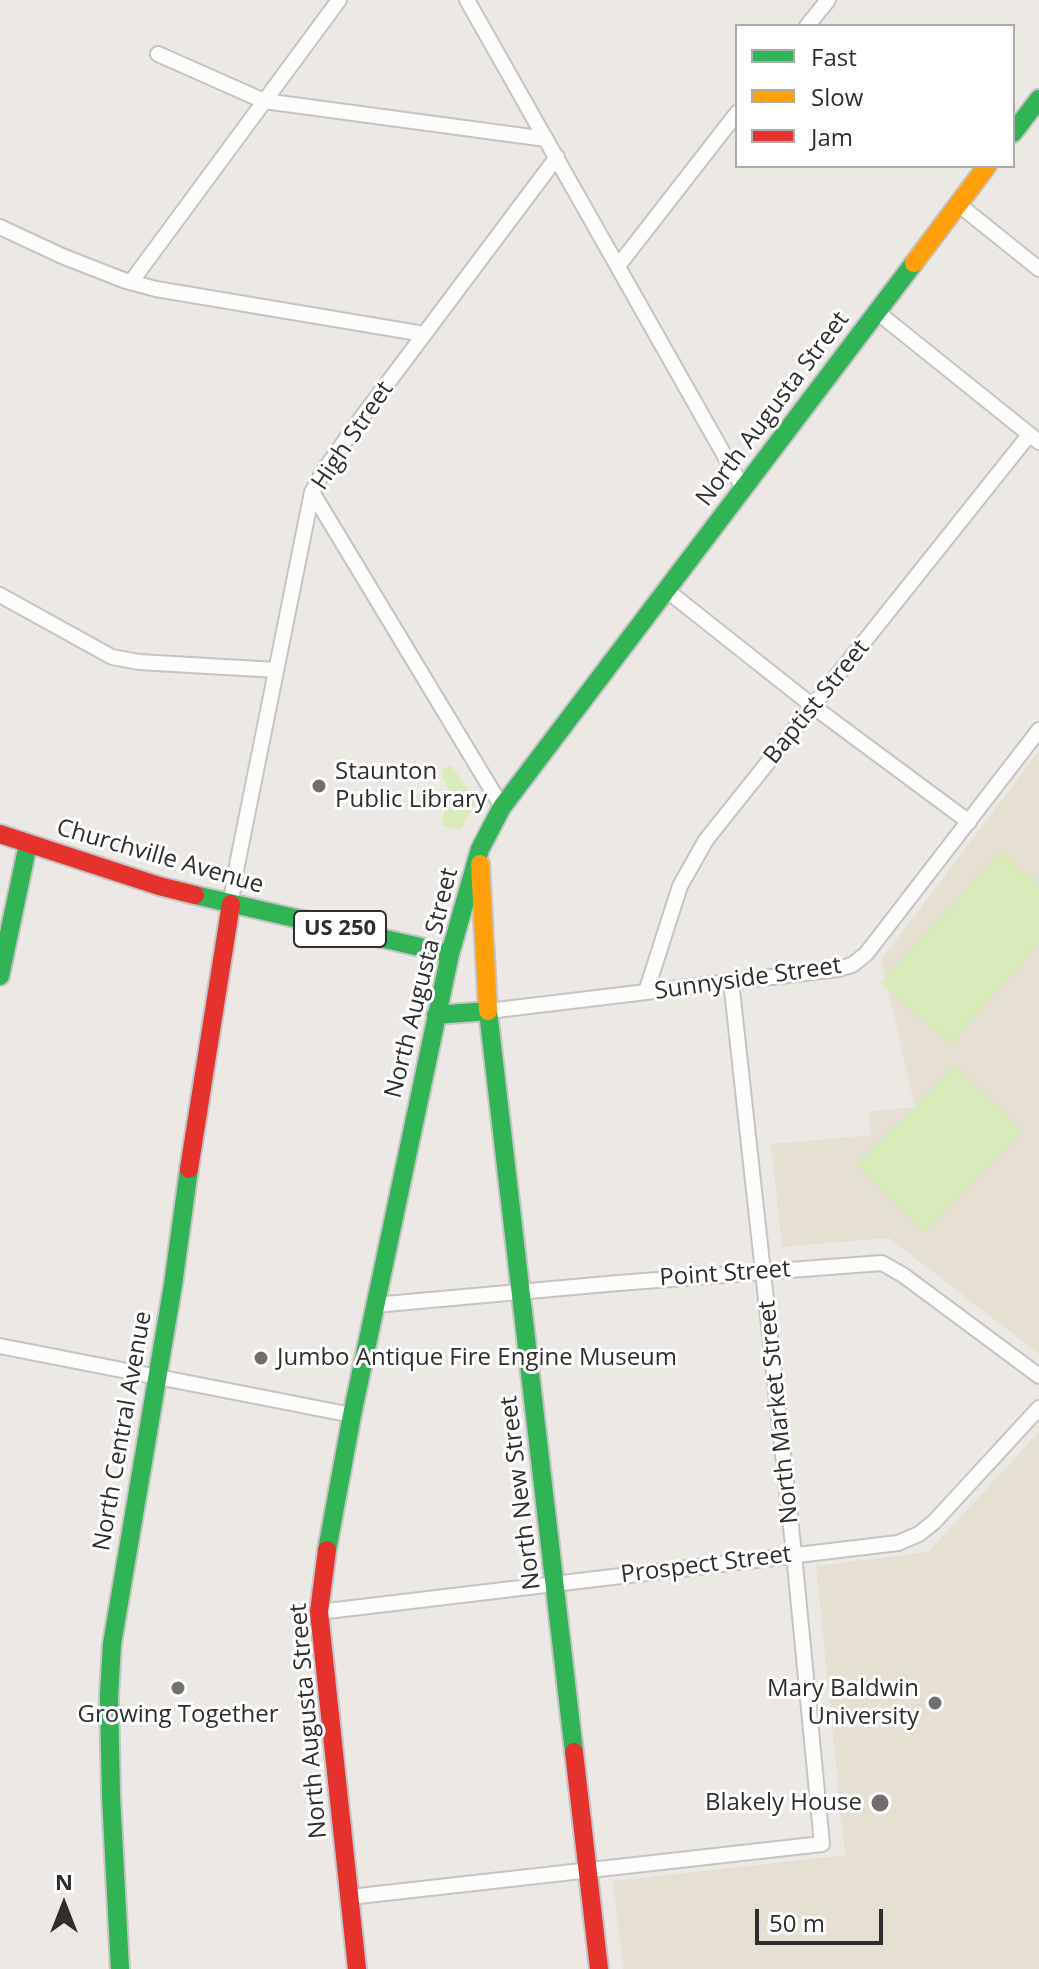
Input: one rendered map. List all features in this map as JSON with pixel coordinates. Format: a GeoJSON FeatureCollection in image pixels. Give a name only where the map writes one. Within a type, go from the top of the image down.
{"type":"FeatureCollection","features":[{"type":"Feature","properties":{"kind":"main road"},"geometry":{"type":"LineString","coordinates":[[1015,130],[1039,99]]}},
{"type":"Feature","properties":{"kind":"main road","name":"North Augusta Street"},"geometry":{"type":"LineString","coordinates":[[357,1969],[319,1612],[323,1569],[436,1015],[480,849],[502,807],[985,168]]}},
{"type":"Feature","properties":{"kind":"main road","name":"Churchville Avenue"},"geometry":{"type":"LineString","coordinates":[[0,834],[128,876],[231,904],[450,954]]}},
{"type":"Feature","properties":{"kind":"main road"},"geometry":{"type":"LineString","coordinates":[[0,976],[28,844]]}},
{"type":"Feature","properties":{"kind":"main road","name":"North New Street"},"geometry":{"type":"LineString","coordinates":[[480,849],[488,1011],[599,1969]]}},
{"type":"Feature","properties":{"kind":"main road","name":"North Central Avenue"},"geometry":{"type":"LineString","coordinates":[[120,1969],[109,1682],[116,1618],[231,904]]}},
{"type":"Feature","properties":{"kind":"main road"},"geometry":{"type":"LineString","coordinates":[[436,1015],[488,1011]]}},
{"type":"Feature","properties":{"kind":"street"},"geometry":{"type":"LineString","coordinates":[[131,282],[339,0]]}},
{"type":"Feature","properties":{"kind":"street"},"geometry":{"type":"LineString","coordinates":[[467,0],[743,488]]}},
{"type":"Feature","properties":{"kind":"street"},"geometry":{"type":"LineString","coordinates":[[809,24],[828,0]]}},
{"type":"Feature","properties":{"kind":"street"},"geometry":{"type":"LineString","coordinates":[[158,54],[264,101],[546,139]]}},
{"type":"Feature","properties":{"kind":"street"},"geometry":{"type":"LineString","coordinates":[[618,266],[735,116]]}},
{"type":"Feature","properties":{"kind":"street","name":"High Street"},"geometry":{"type":"LineString","coordinates":[[231,904],[312,492],[323,472],[557,157]]}},
{"type":"Feature","properties":{"kind":"street"},"geometry":{"type":"LineString","coordinates":[[958,204],[1039,269]]}},
{"type":"Feature","properties":{"kind":"street"},"geometry":{"type":"LineString","coordinates":[[0,227],[62,256],[156,289],[424,334]]}},
{"type":"Feature","properties":{"kind":"street"},"geometry":{"type":"LineString","coordinates":[[877,312],[1034,438]]}},
{"type":"Feature","properties":{"kind":"street","name":"Baptist Street"},"geometry":{"type":"LineString","coordinates":[[646,992],[680,886],[706,840],[1034,438]]}},
{"type":"Feature","properties":{"kind":"street"},"geometry":{"type":"LineString","coordinates":[[312,492],[502,807]]}},
{"type":"Feature","properties":{"kind":"street"},"geometry":{"type":"LineString","coordinates":[[665,589],[814,707],[969,822]]}},
{"type":"Feature","properties":{"kind":"street"},"geometry":{"type":"LineString","coordinates":[[0,595],[112,657],[139,662],[276,670]]}},
{"type":"Feature","properties":{"kind":"street","name":"Sunnyside Street"},"geometry":{"type":"LineString","coordinates":[[488,1011],[838,969],[857,962],[1039,730]]}},
{"type":"Feature","properties":{"kind":"street","name":"North Market Street"},"geometry":{"type":"LineString","coordinates":[[588,1871],[822,1844],[794,1554],[731,981]]}},
{"type":"Feature","properties":{"kind":"street","name":"Point Street"},"geometry":{"type":"LineString","coordinates":[[375,1305],[882,1263],[903,1275],[1039,1376]]}},
{"type":"Feature","properties":{"kind":"street"},"geometry":{"type":"LineString","coordinates":[[0,1346],[352,1415]]}},
{"type":"Feature","properties":{"kind":"street","name":"Prospect Street"},"geometry":{"type":"LineString","coordinates":[[319,1612],[898,1543],[919,1534],[934,1522],[1039,1408]]}},
{"type":"Feature","properties":{"kind":"street"},"geometry":{"type":"LineString","coordinates":[[350,1897],[588,1871]]}},
{"type":"Feature","properties":{"kind":"shaded area"},"geometry":{"type":"Polygon","coordinates":[[[1039,751],[1039,1354],[889,1238],[782,1247],[771,1144],[871,1135],[869,1111],[915,1107],[881,960],[1039,751]]]}},
{"type":"Feature","properties":{"kind":"shaded area","name":"Mary Baldwin University"},"geometry":{"type":"Polygon","coordinates":[[[1039,1432],[1039,1969],[623,1969],[613,1881],[845,1855],[816,1566],[928,1552],[1039,1432]]]}},
{"type":"Feature","properties":{"kind":"green space"},"geometry":{"type":"Polygon","coordinates":[[[451,765],[476,801],[460,830],[442,826],[448,790],[441,770],[451,765]]]}},
{"type":"Feature","properties":{"kind":"green space"},"geometry":{"type":"Polygon","coordinates":[[[1001,851],[1039,886],[1039,944],[950,1044],[880,983],[1001,851]]]}},
{"type":"Feature","properties":{"kind":"green space"},"geometry":{"type":"Polygon","coordinates":[[[955,1066],[1022,1131],[924,1232],[857,1166],[955,1066]]]}},
{"type":"Feature","properties":{"kind":"traffic: fast"},"geometry":{"type":"LineString","coordinates":[[1015,130],[1039,99]]}},
{"type":"Feature","properties":{"kind":"traffic: fast"},"geometry":{"type":"LineString","coordinates":[[450,954],[480,849],[502,807],[914,263]]}},
{"type":"Feature","properties":{"kind":"traffic: fast"},"geometry":{"type":"LineString","coordinates":[[0,976],[28,844]]}},
{"type":"Feature","properties":{"kind":"traffic: fast"},"geometry":{"type":"LineString","coordinates":[[195,895],[450,954],[352,1415],[327,1550]]}},
{"type":"Feature","properties":{"kind":"traffic: fast"},"geometry":{"type":"LineString","coordinates":[[436,1015],[488,1011],[574,1752]]}},
{"type":"Feature","properties":{"kind":"traffic: fast"},"geometry":{"type":"LineString","coordinates":[[120,1969],[111,1796],[109,1696],[112,1644],[173,1285],[189,1169]]}},
{"type":"Feature","properties":{"kind":"traffic: slow"},"geometry":{"type":"LineString","coordinates":[[914,263],[985,168]]}},
{"type":"Feature","properties":{"kind":"traffic: slow"},"geometry":{"type":"LineString","coordinates":[[480,864],[488,1011]]}},
{"type":"Feature","properties":{"kind":"traffic: jam"},"geometry":{"type":"LineString","coordinates":[[0,834],[195,895]]}},
{"type":"Feature","properties":{"kind":"traffic: jam"},"geometry":{"type":"LineString","coordinates":[[189,1169],[231,904]]}},
{"type":"Feature","properties":{"kind":"traffic: jam"},"geometry":{"type":"LineString","coordinates":[[327,1550],[319,1612],[357,1969]]}},
{"type":"Feature","properties":{"kind":"traffic: jam"},"geometry":{"type":"LineString","coordinates":[[574,1752],[599,1969]]}},
{"type":"Feature","properties":{"kind":"place","name":"Staunton Public Library"},"geometry":{"type":"Point","coordinates":[319,786]}},
{"type":"Feature","properties":{"kind":"place","name":"Jumbo Antique Fire Engine Museum"},"geometry":{"type":"Point","coordinates":[261,1358]}},
{"type":"Feature","properties":{"kind":"place","name":"Growing Together"},"geometry":{"type":"Point","coordinates":[178,1688]}},
{"type":"Feature","properties":{"kind":"place","name":"Mary Baldwin University"},"geometry":{"type":"Point","coordinates":[935,1703]}},
{"type":"Feature","properties":{"kind":"place","name":"Blakely House"},"geometry":{"type":"Point","coordinates":[880,1803]}}]}
